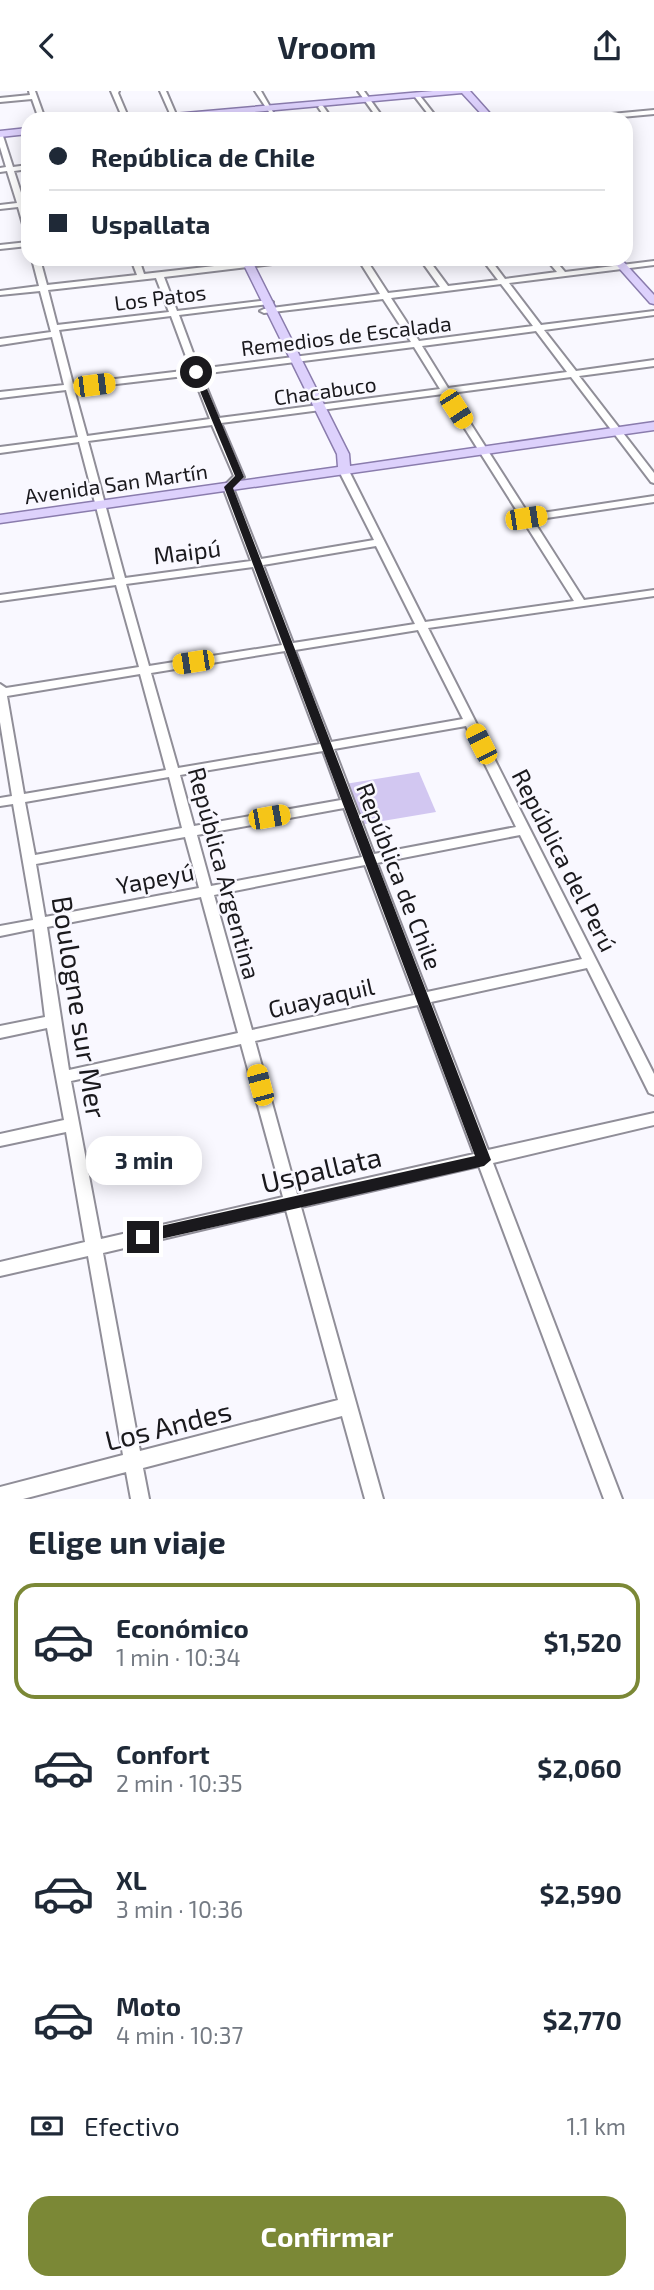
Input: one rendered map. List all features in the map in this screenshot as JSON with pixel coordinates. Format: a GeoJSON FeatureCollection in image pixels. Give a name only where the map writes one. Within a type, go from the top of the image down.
{"type":"FeatureCollection","features":[{"type":"Feature","properties":{"kind":"main road"},"geometry":{"type":"LineString","coordinates":[[249,112],[468,91],[492,112]]}},
{"type":"Feature","properties":{"kind":"main road"},"geometry":{"type":"LineString","coordinates":[[259,112],[468,91]]}},
{"type":"Feature","properties":{"kind":"main road"},"geometry":{"type":"LineString","coordinates":[[468,91],[485,112]]}},
{"type":"Feature","properties":{"kind":"main road"},"geometry":{"type":"LineString","coordinates":[[0,136],[21,133]]}},
{"type":"Feature","properties":{"kind":"main road","name":"República del Perú"},"geometry":{"type":"LineString","coordinates":[[246,266],[317,409],[334,455],[344,467]]}},
{"type":"Feature","properties":{"kind":"main road"},"geometry":{"type":"LineString","coordinates":[[628,266],[654,301]]}},
{"type":"Feature","properties":{"kind":"main road"},"geometry":{"type":"LineString","coordinates":[[629,266],[654,288]]}},
{"type":"Feature","properties":{"kind":"main road","name":"Avenida San Martín"},"geometry":{"type":"LineString","coordinates":[[0,510],[228,487],[654,420]]}},
{"type":"Feature","properties":{"kind":"main road","name":"Avenida San Martín"},"geometry":{"type":"LineString","coordinates":[[615,428],[654,426]]}},
{"type":"Feature","properties":{"kind":"main road","name":"Avenida San Martín"},"geometry":{"type":"LineString","coordinates":[[0,519],[239,477],[344,467]]}},
{"type":"Feature","properties":{"kind":"street"},"geometry":{"type":"LineString","coordinates":[[115,91],[123,112]]}},
{"type":"Feature","properties":{"kind":"street"},"geometry":{"type":"LineString","coordinates":[[163,91],[171,112]]}},
{"type":"Feature","properties":{"kind":"street"},"geometry":{"type":"LineString","coordinates":[[258,91],[270,110]]}},
{"type":"Feature","properties":{"kind":"street"},"geometry":{"type":"LineString","coordinates":[[361,91],[377,112]]}},
{"type":"Feature","properties":{"kind":"street"},"geometry":{"type":"LineString","coordinates":[[0,100],[32,94],[39,112]]}},
{"type":"Feature","properties":{"kind":"street"},"geometry":{"type":"LineString","coordinates":[[418,97],[430,112]]}},
{"type":"Feature","properties":{"kind":"street"},"geometry":{"type":"LineString","coordinates":[[321,107],[324,112]]}},
{"type":"Feature","properties":{"kind":"street"},"geometry":{"type":"LineString","coordinates":[[633,114],[654,112]]}},
{"type":"Feature","properties":{"kind":"street"},"geometry":{"type":"LineString","coordinates":[[0,136],[21,195]]}},
{"type":"Feature","properties":{"kind":"street"},"geometry":{"type":"LineString","coordinates":[[0,170],[21,168]]}},
{"type":"Feature","properties":{"kind":"street"},"geometry":{"type":"LineString","coordinates":[[0,207],[21,204]]}},
{"type":"Feature","properties":{"kind":"street"},"geometry":{"type":"LineString","coordinates":[[0,247],[21,245]]}},
{"type":"Feature","properties":{"kind":"street","name":"Los Patos"},"geometry":{"type":"LineString","coordinates":[[633,263],[654,264]]}},
{"type":"Feature","properties":{"kind":"street","name":"República Argentina"},"geometry":{"type":"LineString","coordinates":[[38,266],[120,580],[374,1499]]}},
{"type":"Feature","properties":{"kind":"street"},"geometry":{"type":"LineString","coordinates":[[137,266],[141,276]]}},
{"type":"Feature","properties":{"kind":"street"},"geometry":{"type":"LineString","coordinates":[[0,293],[218,266]]}},
{"type":"Feature","properties":{"kind":"street"},"geometry":{"type":"LineString","coordinates":[[367,266],[581,604]]}},
{"type":"Feature","properties":{"kind":"street"},"geometry":{"type":"LineString","coordinates":[[429,266],[445,288]]}},
{"type":"Feature","properties":{"kind":"street"},"geometry":{"type":"LineString","coordinates":[[491,266],[654,480]]}},
{"type":"Feature","properties":{"kind":"street"},"geometry":{"type":"LineString","coordinates":[[556,266],[563,274]]}},
{"type":"Feature","properties":{"kind":"street","name":"Los Patos"},"geometry":{"type":"LineString","coordinates":[[0,342],[173,313],[386,295],[504,282],[604,266]]}},
{"type":"Feature","properties":{"kind":"street"},"geometry":{"type":"LineString","coordinates":[[159,275],[239,477],[228,487]]}},
{"type":"Feature","properties":{"kind":"street","name":"Remedios de Escalada"},"geometry":{"type":"LineString","coordinates":[[0,395],[293,361],[654,313]]}},
{"type":"Feature","properties":{"kind":"street","name":"Chacabuco"},"geometry":{"type":"LineString","coordinates":[[0,450],[654,363]]}},
{"type":"Feature","properties":{"kind":"street","name":"República del Perú"},"geometry":{"type":"LineString","coordinates":[[344,467],[654,1089]]}},
{"type":"Feature","properties":{"kind":"street","name":"República de Chile"},"geometry":{"type":"LineString","coordinates":[[228,487],[613,1499]]}},
{"type":"Feature","properties":{"kind":"street"},"geometry":{"type":"LineString","coordinates":[[526,518],[654,499]]}},
{"type":"Feature","properties":{"kind":"street","name":"Maipú"},"geometry":{"type":"LineString","coordinates":[[0,598],[257,563],[380,542]]}},
{"type":"Feature","properties":{"kind":"street"},"geometry":{"type":"LineString","coordinates":[[0,691],[654,593]]}},
{"type":"Feature","properties":{"kind":"street","name":"Boulogne sur Mer"},"geometry":{"type":"LineString","coordinates":[[0,691],[30,860],[52,1021],[140,1499]]}},
{"type":"Feature","properties":{"kind":"street"},"geometry":{"type":"LineString","coordinates":[[0,802],[470,722]]}},
{"type":"Feature","properties":{"kind":"street"},"geometry":{"type":"LineString","coordinates":[[30,860],[348,803]]}},
{"type":"Feature","properties":{"kind":"street","name":"Yapeyú"},"geometry":{"type":"LineString","coordinates":[[0,931],[524,830]]}},
{"type":"Feature","properties":{"kind":"street","name":"Guayaquil"},"geometry":{"type":"LineString","coordinates":[[63,1077],[422,997],[591,963]]}},
{"type":"Feature","properties":{"kind":"street"},"geometry":{"type":"LineString","coordinates":[[0,1032],[52,1021]]}},
{"type":"Feature","properties":{"kind":"street","name":"Uspallata"},"geometry":{"type":"LineString","coordinates":[[0,1269],[654,1119]]}},
{"type":"Feature","properties":{"kind":"street"},"geometry":{"type":"LineString","coordinates":[[0,1140],[71,1125]]}},
{"type":"Feature","properties":{"kind":"street","name":"Los Andes"},"geometry":{"type":"LineString","coordinates":[[0,1496],[349,1406]]}},
{"type":"Feature","properties":{"kind":"shaded area"},"geometry":{"type":"Polygon","coordinates":[[[419,772],[436,812],[359,825],[345,784],[419,772]]]}},
{"type":"Feature","properties":{"kind":"route"},"geometry":{"type":"LineString","coordinates":[[143,1237],[484,1160],[228,487],[239,477],[196,372]]}}]}
